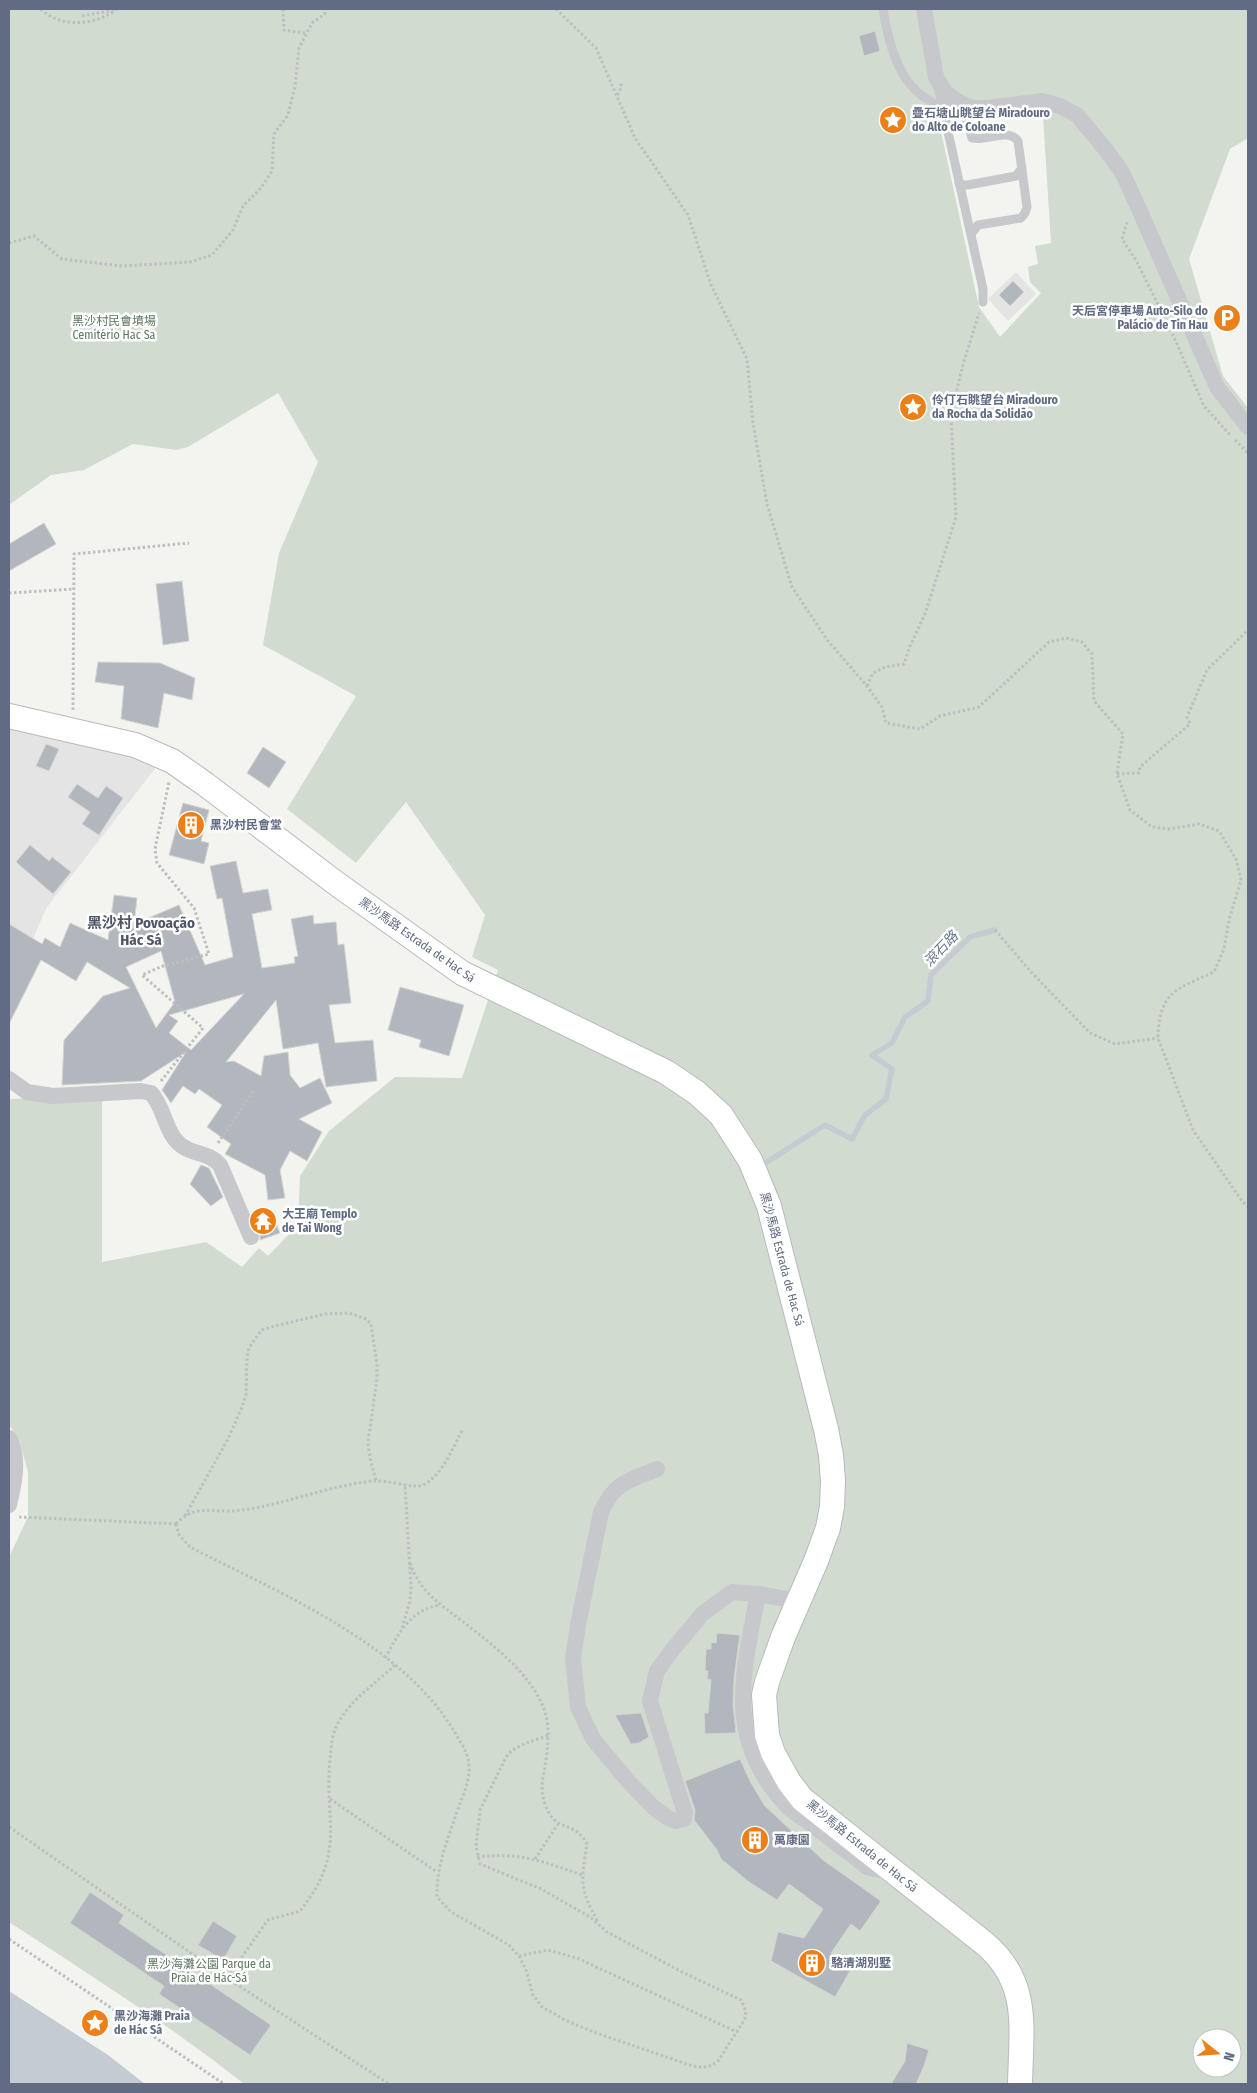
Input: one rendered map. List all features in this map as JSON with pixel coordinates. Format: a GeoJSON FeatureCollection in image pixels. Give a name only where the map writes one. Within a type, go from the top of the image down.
{"type":"FeatureCollection","features":[{"type":"Feature","properties":{"kind":"main road","name":"黑沙馬路 Estrada de Hac Sá"},"geometry":{"type":"LineString","coordinates":[[9,716],[135,745],[172,761],[462,974],[666,1072],[697,1093],[721,1114],[750,1160],[769,1206],[822,1410],[831,1454],[833,1490],[828,1528],[776,1654],[764,1695],[767,1735],[773,1754],[789,1782],[802,1799],[984,1943],[1002,1960],[1015,1983],[1021,2021],[1020,2084]]}},
{"type":"Feature","properties":{"kind":"street"},"geometry":{"type":"LineString","coordinates":[[924,9],[936,77],[944,91],[957,101],[972,108],[984,109],[1042,101],[1060,106],[1077,115],[1090,129],[1122,172],[1217,387],[1248,428]]}},
{"type":"Feature","properties":{"kind":"street"},"geometry":{"type":"LineString","coordinates":[[9,1079],[27,1092],[53,1096],[141,1091],[151,1093],[162,1108],[172,1133],[182,1146],[216,1159],[251,1237]]}},
{"type":"Feature","properties":{"kind":"street"},"geometry":{"type":"LineString","coordinates":[[9,1438],[12,1443],[16,1466],[14,1511]]}},
{"type":"Feature","properties":{"kind":"street"},"geometry":{"type":"LineString","coordinates":[[657,1469],[616,1487],[608,1497],[601,1512],[573,1658],[578,1707],[593,1739],[628,1781],[653,1806],[675,1821],[684,1818],[685,1813],[650,1701],[657,1672],[702,1614],[732,1592],[758,1594],[798,1601]]}},
{"type":"Feature","properties":{"kind":"street"},"geometry":{"type":"LineString","coordinates":[[758,1594],[746,1658],[742,1706],[746,1735],[752,1755],[766,1781],[786,1806],[868,1866],[879,1870],[887,1867]]}},
{"type":"Feature","properties":{"kind":"lane"},"geometry":{"type":"LineString","coordinates":[[883,9],[888,39],[904,77],[914,88],[928,100],[942,106],[955,109],[984,109]]}},
{"type":"Feature","properties":{"kind":"lane"},"geometry":{"type":"LineString","coordinates":[[936,77],[983,289],[983,302]]}},
{"type":"Feature","properties":{"kind":"lane"},"geometry":{"type":"LineString","coordinates":[[971,234],[975,227],[982,224],[1021,218],[1024,216],[1027,207],[1016,138],[1007,134],[978,139],[972,138],[967,121],[971,112],[984,109]]}},
{"type":"Feature","properties":{"kind":"lane"},"geometry":{"type":"LineString","coordinates":[[959,183],[965,185],[1016,176],[1019,175],[1022,168]]}},
{"type":"Feature","properties":{"kind":"lane"},"geometry":{"type":"LineString","coordinates":[[968,222],[982,224]]}},
{"type":"Feature","properties":{"kind":"path"},"geometry":{"type":"LineString","coordinates":[[41,9],[60,20],[88,23],[107,17],[117,9]]}},
{"type":"Feature","properties":{"kind":"path"},"geometry":{"type":"LineString","coordinates":[[82,16],[117,9]]}},
{"type":"Feature","properties":{"kind":"path"},"geometry":{"type":"LineString","coordinates":[[283,9],[284,30],[305,33]]}},
{"type":"Feature","properties":{"kind":"path"},"geometry":{"type":"LineString","coordinates":[[9,243],[34,236],[62,259],[122,266],[190,262],[212,255],[233,230],[243,206],[261,188],[272,171],[274,134],[288,115],[295,86],[300,48],[305,33],[312,23],[325,14],[324,9]]}},
{"type":"Feature","properties":{"kind":"path"},"geometry":{"type":"LineString","coordinates":[[556,9],[596,48],[635,138],[688,215],[711,285],[748,359],[753,423],[767,504],[792,587],[828,641],[867,686],[882,707],[886,723],[920,729],[940,716],[978,707],[1050,642],[1066,638],[1082,642],[1092,654],[1094,701],[1123,734],[1117,774],[1130,810],[1152,827],[1169,829],[1199,824],[1219,831],[1236,859],[1241,880],[1229,920],[1224,949],[1214,972],[1177,989],[1164,1003],[1159,1022],[1158,1038],[1193,1130],[1248,1207]]}},
{"type":"Feature","properties":{"kind":"path"},"geometry":{"type":"LineString","coordinates":[[616,95],[621,88],[621,82]]}},
{"type":"Feature","properties":{"kind":"path"},"geometry":{"type":"LineString","coordinates":[[867,686],[873,673],[885,667],[904,664],[925,614],[956,517],[951,415],[962,368],[983,302]]}},
{"type":"Feature","properties":{"kind":"path"},"geometry":{"type":"LineString","coordinates":[[933,411],[951,415]]}},
{"type":"Feature","properties":{"kind":"path"},"geometry":{"type":"LineString","coordinates":[[73,731],[74,554],[189,543]]}},
{"type":"Feature","properties":{"kind":"path"},"geometry":{"type":"LineString","coordinates":[[9,593],[74,589]]}},
{"type":"Feature","properties":{"kind":"path"},"geometry":{"type":"LineString","coordinates":[[1117,774],[1140,773],[1140,767],[1190,724],[1187,717],[1207,670],[1248,630]]}},
{"type":"Feature","properties":{"kind":"path"},"geometry":{"type":"LineString","coordinates":[[151,1093],[203,1028],[142,975],[163,966],[209,954],[194,908],[158,863],[155,849],[170,779]]}},
{"type":"Feature","properties":{"kind":"path"},"geometry":{"type":"LineString","coordinates":[[995,930],[1032,973],[1090,1033],[1115,1044],[1158,1038]]}},
{"type":"Feature","properties":{"kind":"path"},"geometry":{"type":"LineString","coordinates":[[209,1156],[254,1090]]}},
{"type":"Feature","properties":{"kind":"path"},"geometry":{"type":"LineString","coordinates":[[185,1516],[228,1439],[242,1407],[246,1395],[249,1348],[257,1336],[262,1330],[325,1314],[349,1313],[366,1319],[371,1324],[377,1365],[377,1379],[368,1442],[376,1481]]}},
{"type":"Feature","properties":{"kind":"path"},"geometry":{"type":"LineString","coordinates":[[14,1511],[176,1524],[192,1512],[250,1509],[353,1484],[376,1481],[422,1486],[431,1479],[446,1460],[463,1430]]}},
{"type":"Feature","properties":{"kind":"path"},"geometry":{"type":"LineString","coordinates":[[385,1658],[402,1628],[410,1602],[410,1563],[405,1485]]}},
{"type":"Feature","properties":{"kind":"path"},"geometry":{"type":"LineString","coordinates":[[176,1524],[179,1535],[190,1547],[301,1602],[395,1665],[434,1704],[450,1724],[470,1764],[466,1788],[437,1872],[436,1897],[452,1912],[509,1946],[519,1956],[526,1970],[533,1995],[542,2007],[565,2020],[596,2033],[703,2068],[712,2066],[718,2061],[745,2019],[746,2011],[741,2000],[684,1974],[608,1932],[590,1917],[541,1889],[480,1864],[477,1858],[476,1846],[480,1810],[506,1757],[512,1750],[549,1735]]}},
{"type":"Feature","properties":{"kind":"path"},"geometry":{"type":"LineString","coordinates":[[410,1563],[414,1576],[429,1596],[484,1638],[519,1670],[540,1699],[546,1716],[549,1735],[541,1791],[550,1818],[558,1824],[578,1832],[587,1844],[582,1875],[583,1892],[600,1925]]}},
{"type":"Feature","properties":{"kind":"path"},"geometry":{"type":"LineString","coordinates":[[402,1628],[426,1607],[441,1605]]}},
{"type":"Feature","properties":{"kind":"path"},"geometry":{"type":"LineString","coordinates":[[227,1978],[268,1920],[300,1911],[319,1883],[329,1860],[331,1843],[328,1773],[331,1744],[336,1726],[346,1710],[395,1665]]}},
{"type":"Feature","properties":{"kind":"path"},"geometry":{"type":"LineString","coordinates":[[330,1799],[437,1872]]}},
{"type":"Feature","properties":{"kind":"path"},"geometry":{"type":"LineString","coordinates":[[535,1859],[558,1824]]}},
{"type":"Feature","properties":{"kind":"path"},"geometry":{"type":"LineString","coordinates":[[9,1828],[227,1978],[389,2084]]}},
{"type":"Feature","properties":{"kind":"path"},"geometry":{"type":"LineString","coordinates":[[477,1858],[508,1855],[535,1859],[582,1875]]}},
{"type":"Feature","properties":{"kind":"path"},"geometry":{"type":"LineString","coordinates":[[9,1939],[224,2084]]}},
{"type":"Feature","properties":{"kind":"path"},"geometry":{"type":"LineString","coordinates":[[519,1956],[548,1950],[577,1958],[737,2032]]}},
{"type":"Feature","properties":{"kind":"shaded area"},"geometry":{"type":"Polygon","coordinates":[[[1016,272],[1036,294],[1008,321],[988,299],[1016,272]]]}},
{"type":"Feature","properties":{"kind":"shaded area"},"geometry":{"type":"Polygon","coordinates":[[[9,728],[26,729],[98,746],[157,766],[47,907],[9,992],[9,728]]]}},
{"type":"Feature","properties":{"kind":"shaded area"},"geometry":{"type":"Polygon","coordinates":[[[9,1991],[108,2055],[145,2084],[9,2084],[9,1991]]]}},
{"type":"Feature","properties":{"kind":"green space"},"geometry":{"type":"Polygon","coordinates":[[[9,9],[1248,9],[1248,138],[1230,149],[1189,259],[1223,376],[1248,408],[1248,2084],[244,2084],[158,2021],[9,1922],[9,1557],[28,1517],[28,1472],[20,1443],[9,1424],[9,1099],[102,1096],[102,1262],[206,1242],[242,1267],[259,1248],[268,1256],[298,1225],[300,1176],[329,1131],[395,1077],[462,1078],[498,970],[472,957],[485,915],[406,802],[356,863],[287,809],[356,696],[263,645],[279,553],[318,462],[278,393],[188,447],[177,450],[133,444],[84,470],[51,475],[9,505],[9,9]],[[945,91],[934,99],[979,307],[1000,337],[1041,293],[1030,282],[1028,267],[1038,264],[1035,246],[1051,243],[1042,101],[988,108],[945,91]]]}},
{"type":"Feature","properties":{"kind":"building"},"geometry":{"type":"Polygon","coordinates":[[[875,31],[880,51],[864,56],[859,36],[875,31]]]}},
{"type":"Feature","properties":{"kind":"building"},"geometry":{"type":"Polygon","coordinates":[[[1013,281],[1024,292],[1010,306],[999,295],[1013,281]]]}},
{"type":"Feature","properties":{"kind":"building"},"geometry":{"type":"Polygon","coordinates":[[[44,523],[56,544],[9,571],[9,544],[44,523]]]}},
{"type":"Feature","properties":{"kind":"building"},"geometry":{"type":"Polygon","coordinates":[[[182,581],[189,641],[163,645],[156,584],[182,581]]]}},
{"type":"Feature","properties":{"kind":"building"},"geometry":{"type":"Polygon","coordinates":[[[98,662],[160,663],[195,678],[192,700],[164,693],[158,728],[121,719],[124,686],[95,682],[98,662]]]}},
{"type":"Feature","properties":{"kind":"building"},"geometry":{"type":"Polygon","coordinates":[[[46,744],[59,749],[49,771],[36,766],[46,744]]]}},
{"type":"Feature","properties":{"kind":"building"},"geometry":{"type":"Polygon","coordinates":[[[263,747],[286,762],[269,788],[247,773],[263,747]]]}},
{"type":"Feature","properties":{"kind":"building"},"geometry":{"type":"Polygon","coordinates":[[[77,784],[98,798],[106,786],[123,798],[99,835],[82,824],[90,812],[68,797],[77,784]]]}},
{"type":"Feature","properties":{"kind":"building","name":"黑沙村民會堂"},"geometry":{"type":"Polygon","coordinates":[[[183,803],[209,810],[201,841],[209,843],[204,864],[169,855],[183,803]]]}},
{"type":"Feature","properties":{"kind":"building"},"geometry":{"type":"Polygon","coordinates":[[[30,845],[49,861],[52,857],[71,872],[53,894],[16,862],[30,845]]]}},
{"type":"Feature","properties":{"kind":"building"},"geometry":{"type":"Polygon","coordinates":[[[236,861],[243,893],[268,889],[272,910],[252,914],[262,968],[295,963],[294,957],[298,956],[291,919],[313,915],[314,924],[336,922],[338,945],[344,944],[351,1003],[329,1005],[335,1043],[373,1040],[377,1081],[326,1087],[318,1043],[283,1049],[276,1000],[226,1062],[234,1061],[261,1076],[264,1056],[288,1052],[290,1075],[300,1088],[320,1078],[332,1103],[299,1119],[322,1132],[307,1161],[290,1151],[280,1170],[285,1198],[268,1200],[265,1175],[225,1154],[231,1144],[207,1127],[222,1105],[199,1089],[195,1094],[183,1086],[171,1103],[162,1090],[186,1052],[141,1081],[62,1085],[64,1040],[103,996],[130,988],[87,962],[76,981],[41,960],[9,1024],[9,924],[42,944],[45,938],[60,947],[70,923],[108,940],[114,895],[137,898],[134,924],[179,905],[205,965],[233,957],[222,898],[217,899],[210,866],[236,861]],[[161,951],[126,967],[156,1028],[175,1002],[161,951]],[[244,994],[169,1015],[178,1021],[169,1033],[191,1050],[244,994]]]}},
{"type":"Feature","properties":{"kind":"building"},"geometry":{"type":"Polygon","coordinates":[[[400,987],[464,1005],[449,1056],[419,1047],[421,1040],[388,1030],[400,987]]]}},
{"type":"Feature","properties":{"kind":"building"},"geometry":{"type":"Polygon","coordinates":[[[201,1165],[209,1168],[223,1197],[211,1206],[190,1184],[201,1165]]]}},
{"type":"Feature","properties":{"kind":"building"},"geometry":{"type":"Polygon","coordinates":[[[271,1212],[280,1233],[260,1240],[260,1233],[254,1218],[271,1212]]]}},
{"type":"Feature","properties":{"kind":"building"},"geometry":{"type":"Polygon","coordinates":[[[717,1633],[740,1635],[734,1678],[733,1704],[736,1733],[705,1734],[704,1713],[708,1713],[711,1680],[707,1679],[708,1671],[705,1671],[706,1649],[711,1649],[711,1642],[716,1643],[717,1633]]]}},
{"type":"Feature","properties":{"kind":"building"},"geometry":{"type":"Polygon","coordinates":[[[641,1713],[649,1737],[639,1743],[631,1744],[615,1715],[641,1713]]]}},
{"type":"Feature","properties":{"kind":"building"},"geometry":{"type":"Polygon","coordinates":[[[740,1759],[751,1783],[765,1806],[823,1860],[881,1901],[860,1931],[851,1924],[831,1953],[853,1966],[835,1997],[771,1961],[778,1932],[804,1938],[823,1909],[789,1884],[777,1900],[749,1882],[721,1859],[717,1850],[694,1820],[695,1810],[685,1781],[740,1759]]]}},
{"type":"Feature","properties":{"kind":"building"},"geometry":{"type":"Polygon","coordinates":[[[90,1892],[124,1915],[119,1923],[271,2025],[250,2055],[159,1994],[164,1986],[70,1923],[90,1892]]]}},
{"type":"Feature","properties":{"kind":"building"},"geometry":{"type":"Polygon","coordinates":[[[213,1921],[237,1936],[223,1960],[198,1945],[213,1921]]]}},
{"type":"Feature","properties":{"kind":"building"},"geometry":{"type":"Polygon","coordinates":[[[907,2043],[929,2050],[924,2066],[916,2084],[891,2084],[905,2061],[907,2043]]]}},
{"type":"Feature","properties":{"kind":"waterway","name":"滾石路"},"geometry":{"type":"LineString","coordinates":[[759,1167],[825,1125],[852,1139],[865,1115],[886,1099],[892,1069],[872,1055],[892,1043],[905,1017],[928,1001],[931,975],[970,937],[995,930]]}},
{"type":"Feature","properties":{"kind":"place","name":"疊石塘山眺望台 Miradouro do Alto de Coloane"},"geometry":{"type":"Point","coordinates":[893,120]}},
{"type":"Feature","properties":{"kind":"place","name":"天后宮停車場 Auto-Silo do Palácio de Tin Hau"},"geometry":{"type":"Point","coordinates":[1227,318]}},
{"type":"Feature","properties":{"kind":"place","name":"伶仃石眺望台 Miradouro da Rocha da Solidão"},"geometry":{"type":"Point","coordinates":[913,407]}},
{"type":"Feature","properties":{"kind":"place","name":"黑沙村民會堂"},"geometry":{"type":"Point","coordinates":[191,825]}},
{"type":"Feature","properties":{"kind":"place","name":"大王廟 Templo de Tai Wong"},"geometry":{"type":"Point","coordinates":[263,1221]}},
{"type":"Feature","properties":{"kind":"place","name":"萬康園"},"geometry":{"type":"Point","coordinates":[755,1840]}},
{"type":"Feature","properties":{"kind":"place","name":"駱清湖別墅"},"geometry":{"type":"Point","coordinates":[812,1963]}},
{"type":"Feature","properties":{"kind":"place","name":"黑沙海灘 Praia de Hác Sá"},"geometry":{"type":"Point","coordinates":[95,2023]}},
{"type":"Feature","properties":{"kind":"district","name":"黑沙村 Povoação Hác Sá"},"geometry":{"type":"Point","coordinates":[141,932]}},
{"type":"Feature","properties":{"kind":"park label","name":"黑沙村民會墳場 Cemitério Hac Sa"},"geometry":{"type":"Point","coordinates":[114,328]}},
{"type":"Feature","properties":{"kind":"park label","name":"黑沙海灘公園 Parque da Praia de Hác-Sá"},"geometry":{"type":"Point","coordinates":[209,1971]}}]}
